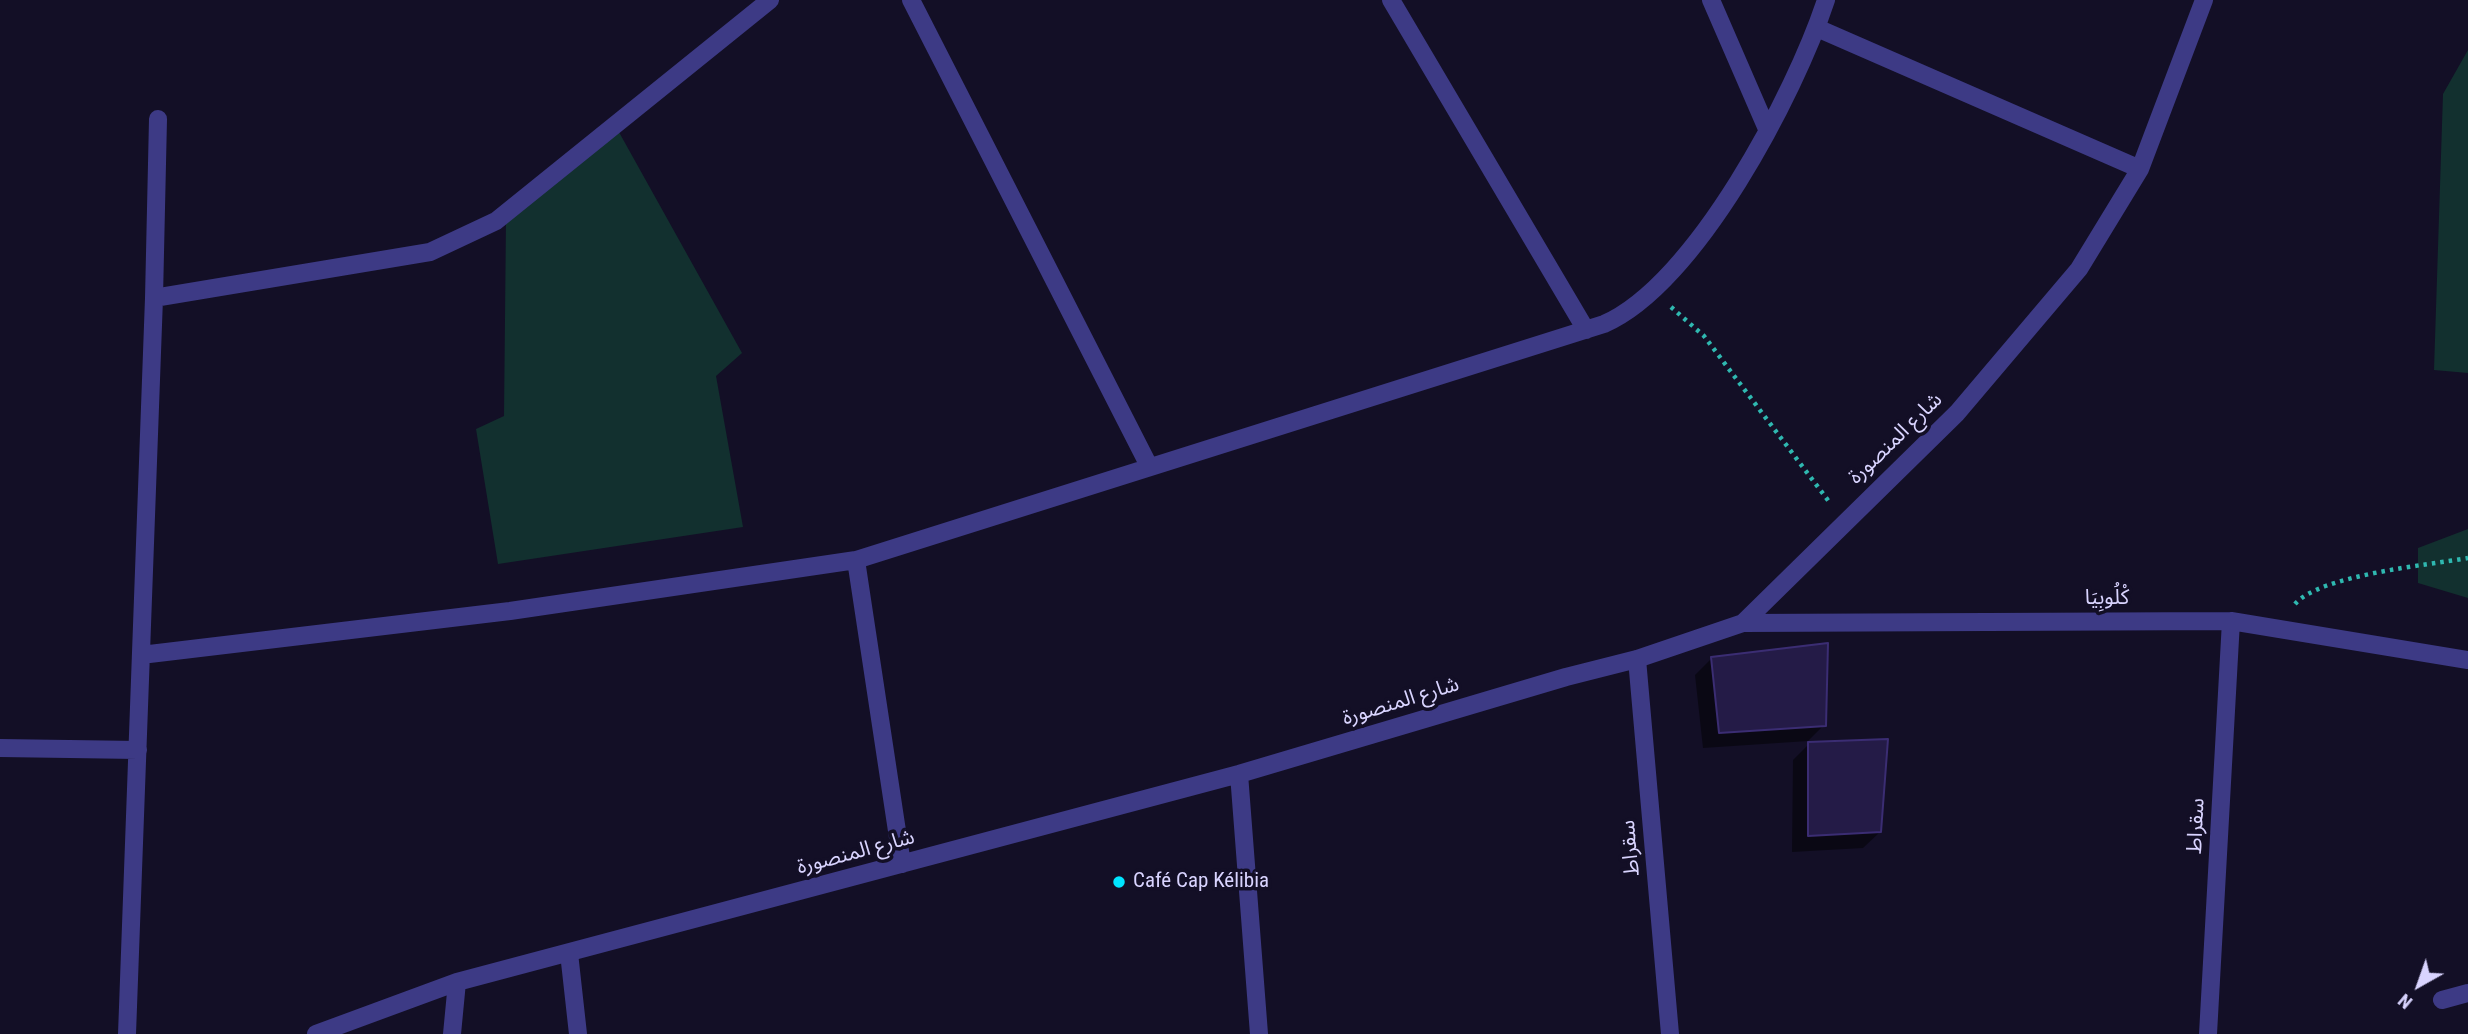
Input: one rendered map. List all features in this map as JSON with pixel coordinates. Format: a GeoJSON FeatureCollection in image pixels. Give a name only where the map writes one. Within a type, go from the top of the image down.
{"type":"FeatureCollection","features":[{"type":"Feature","properties":{"kind":"street"},"geometry":{"type":"LineString","coordinates":[[154,298],[430,252],[469,236],[496,220],[770,0]]}},
{"type":"Feature","properties":{"kind":"street"},"geometry":{"type":"LineString","coordinates":[[911,0],[1149,467]]}},
{"type":"Feature","properties":{"kind":"street"},"geometry":{"type":"LineString","coordinates":[[1391,0],[1586,330]]}},
{"type":"Feature","properties":{"kind":"street"},"geometry":{"type":"LineString","coordinates":[[1711,0],[1768,129]]}},
{"type":"Feature","properties":{"kind":"street"},"geometry":{"type":"LineString","coordinates":[[141,655],[510,611],[856,560],[1586,330],[1626,315],[1654,292],[1720,210],[1747,170],[1817,28],[1826,0]]}},
{"type":"Feature","properties":{"kind":"street","name":"شارع المنصورة"},"geometry":{"type":"LineString","coordinates":[[316,1034],[457,982],[1239,774],[1566,677],[1637,659],[1743,622],[1957,413],[2079,270],[2140,169],[2204,0]]}},
{"type":"Feature","properties":{"kind":"street"},"geometry":{"type":"LineString","coordinates":[[1817,28],[2140,169]]}},
{"type":"Feature","properties":{"kind":"street"},"geometry":{"type":"LineString","coordinates":[[127,1034],[158,119]]}},
{"type":"Feature","properties":{"kind":"street"},"geometry":{"type":"LineString","coordinates":[[856,560],[902,864]]}},
{"type":"Feature","properties":{"kind":"street","name":"كْلُوبِيَا"},"geometry":{"type":"LineString","coordinates":[[1743,622],[2231,621],[2468,660]]}},
{"type":"Feature","properties":{"kind":"street","name":"سقراط"},"geometry":{"type":"LineString","coordinates":[[2208,1034],[2231,621]]}},
{"type":"Feature","properties":{"kind":"street","name":"سقراط"},"geometry":{"type":"LineString","coordinates":[[1637,659],[1670,1034]]}},
{"type":"Feature","properties":{"kind":"street"},"geometry":{"type":"LineString","coordinates":[[0,748],[138,750]]}},
{"type":"Feature","properties":{"kind":"street"},"geometry":{"type":"LineString","coordinates":[[1239,774],[1259,1034]]}},
{"type":"Feature","properties":{"kind":"street"},"geometry":{"type":"LineString","coordinates":[[569,953],[578,1034]]}},
{"type":"Feature","properties":{"kind":"street"},"geometry":{"type":"LineString","coordinates":[[452,1034],[457,982]]}},
{"type":"Feature","properties":{"kind":"street"},"geometry":{"type":"LineString","coordinates":[[2442,1000],[2468,993]]}},
{"type":"Feature","properties":{"kind":"path"},"geometry":{"type":"LineString","coordinates":[[1654,292],[1704,336],[1844,522]]}},
{"type":"Feature","properties":{"kind":"path"},"geometry":{"type":"LineString","coordinates":[[2273,628],[2302,596],[2346,580],[2468,558]]}},
{"type":"Feature","properties":{"kind":"green space"},"geometry":{"type":"Polygon","coordinates":[[[2468,50],[2468,373],[2434,370],[2443,94],[2468,50]]]}},
{"type":"Feature","properties":{"kind":"green space"},"geometry":{"type":"Polygon","coordinates":[[[615,125],[742,353],[716,376],[743,527],[498,564],[476,429],[504,416],[506,220],[615,125]]]}},
{"type":"Feature","properties":{"kind":"green space"},"geometry":{"type":"Polygon","coordinates":[[[2468,529],[2468,598],[2418,583],[2418,548],[2468,529]]]}},
{"type":"Feature","properties":{"kind":"building"},"geometry":{"type":"Polygon","coordinates":[[[1828,643],[1826,726],[1719,733],[1711,657],[1828,643]]]}},
{"type":"Feature","properties":{"kind":"building"},"geometry":{"type":"Polygon","coordinates":[[[1888,739],[1881,832],[1808,836],[1808,742],[1888,739]]]}},
{"type":"Feature","properties":{"kind":"place","name":"Café Cap Kélibia"},"geometry":{"type":"Point","coordinates":[1119,882]}}]}
